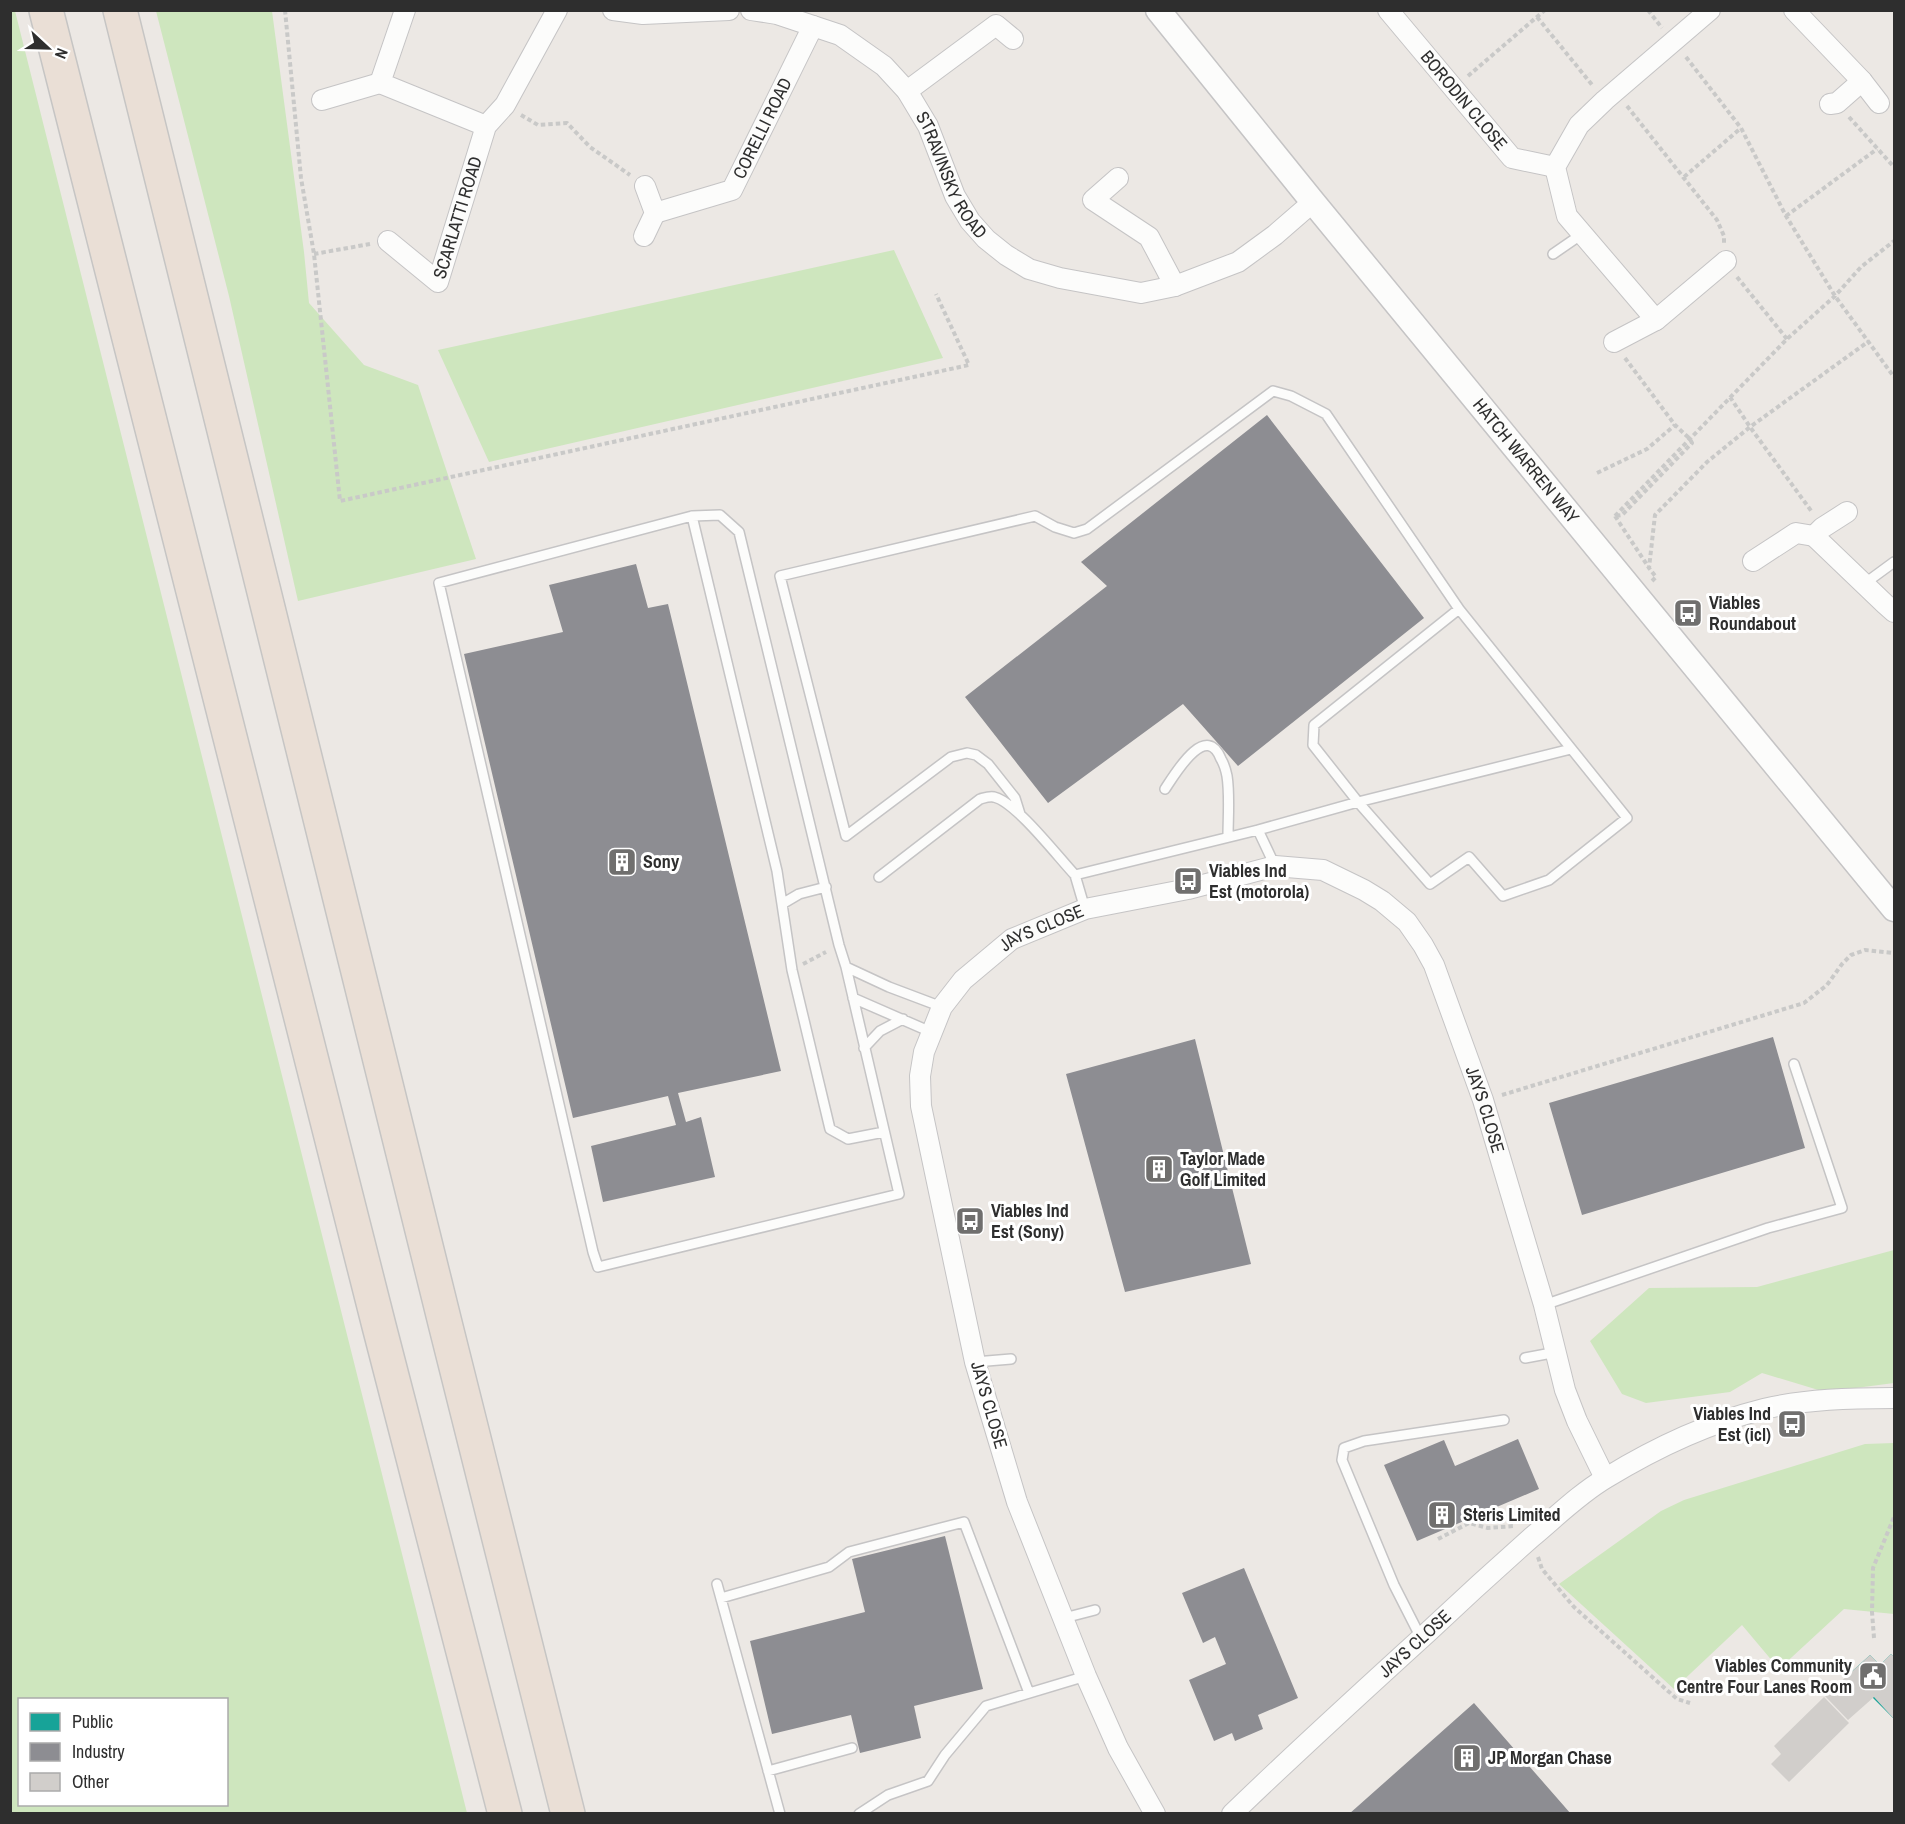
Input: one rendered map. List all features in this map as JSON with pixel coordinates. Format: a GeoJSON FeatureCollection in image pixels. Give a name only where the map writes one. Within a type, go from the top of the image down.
{"type":"FeatureCollection","features":[{"type":"Feature","properties":{"kind":"highway"},"geometry":{"type":"LineString","coordinates":[[46,10],[505,1814]]}},
{"type":"Feature","properties":{"kind":"highway"},"geometry":{"type":"LineString","coordinates":[[120,10],[568,1814]]}},
{"type":"Feature","properties":{"kind":"street"},"geometry":{"type":"LineString","coordinates":[[380,83],[405,10]]}},
{"type":"Feature","properties":{"kind":"street","name":"SCARLATTI ROAD"},"geometry":{"type":"LineString","coordinates":[[388,241],[438,282],[486,126],[505,105],[557,10]]}},
{"type":"Feature","properties":{"kind":"street"},"geometry":{"type":"LineString","coordinates":[[613,10],[643,14],[729,10]]}},
{"type":"Feature","properties":{"kind":"street","name":"STRAVINSKY ROAD"},"geometry":{"type":"LineString","coordinates":[[752,10],[777,14],[840,35],[884,66],[907,91],[928,126],[955,196],[970,221],[986,240],[1029,269],[1060,278],[1141,293],[1175,286],[1238,262],[1275,235],[1313,202]]}},
{"type":"Feature","properties":{"kind":"street","name":"HATCH WARREN WAY"},"geometry":{"type":"LineString","coordinates":[[1158,10],[1894,909]]}},
{"type":"Feature","properties":{"kind":"street","name":"BORODIN CLOSE"},"geometry":{"type":"LineString","coordinates":[[1388,10],[1512,158],[1555,167]]}},
{"type":"Feature","properties":{"kind":"street"},"geometry":{"type":"LineString","coordinates":[[1656,320],[1567,216],[1555,167],[1579,125],[1710,10]]}},
{"type":"Feature","properties":{"kind":"street"},"geometry":{"type":"LineString","coordinates":[[1794,10],[1862,81],[1879,103]]}},
{"type":"Feature","properties":{"kind":"street"},"geometry":{"type":"LineString","coordinates":[[907,91],[993,18],[1013,39]]}},
{"type":"Feature","properties":{"kind":"street","name":"CORELLI ROAD"},"geometry":{"type":"LineString","coordinates":[[655,213],[732,190],[813,26]]}},
{"type":"Feature","properties":{"kind":"street"},"geometry":{"type":"LineString","coordinates":[[1833,103],[1862,81]]}},
{"type":"Feature","properties":{"kind":"street"},"geometry":{"type":"LineString","coordinates":[[322,100],[380,83],[486,126]]}},
{"type":"Feature","properties":{"kind":"street"},"geometry":{"type":"LineString","coordinates":[[1118,178],[1093,200],[1149,237],[1175,286]]}},
{"type":"Feature","properties":{"kind":"street"},"geometry":{"type":"LineString","coordinates":[[644,236],[655,213],[645,186]]}},
{"type":"Feature","properties":{"kind":"street"},"geometry":{"type":"LineString","coordinates":[[1614,342],[1656,320],[1726,261]]}},
{"type":"Feature","properties":{"kind":"street"},"geometry":{"type":"LineString","coordinates":[[1753,561],[1796,533],[1818,532],[1847,512]]}},
{"type":"Feature","properties":{"kind":"street"},"geometry":{"type":"LineString","coordinates":[[1818,532],[1864,585],[1894,612]]}},
{"type":"Feature","properties":{"kind":"street","name":"JAYS CLOSE"},"geometry":{"type":"LineString","coordinates":[[1155,1814],[1118,1748],[1086,1676],[1017,1502],[975,1362],[921,1106],[920,1076],[924,1052],[930,1032],[942,1007],[963,980],[1012,939],[1085,909],[1188,889],[1275,866],[1323,870],[1382,901],[1407,922],[1434,965],[1483,1100],[1544,1305],[1569,1401],[1605,1478]]}},
{"type":"Feature","properties":{"kind":"street","name":"JAYS CLOSE"},"geometry":{"type":"LineString","coordinates":[[1232,1814],[1489,1575],[1568,1506],[1605,1478],[1699,1430],[1736,1417],[1765,1409],[1832,1399],[1894,1398]]}},
{"type":"Feature","properties":{"kind":"lane"},"geometry":{"type":"LineString","coordinates":[[1553,254],[1582,234]]}},
{"type":"Feature","properties":{"kind":"lane"},"geometry":{"type":"LineString","coordinates":[[1020,814],[1015,798],[988,764],[976,755],[967,753],[951,757],[846,836],[780,576],[1035,516],[1055,527],[1074,533],[1087,529],[1273,391],[1291,396],[1326,414],[1459,609],[1627,818],[1549,880],[1503,896],[1469,857],[1430,884],[1358,802],[1313,745],[1314,725],[1459,609]]}},
{"type":"Feature","properties":{"kind":"lane"},"geometry":{"type":"LineString","coordinates":[[720,515],[739,532],[846,967],[899,1194],[598,1267],[554,1086],[440,584],[692,516],[720,515]]}},
{"type":"Feature","properties":{"kind":"lane"},"geometry":{"type":"LineString","coordinates":[[692,516],[777,871],[792,970],[830,1129],[848,1139],[884,1132]]}},
{"type":"Feature","properties":{"kind":"lane"},"geometry":{"type":"LineString","coordinates":[[1864,585],[1894,562]]}},
{"type":"Feature","properties":{"kind":"lane"},"geometry":{"type":"LineString","coordinates":[[1165,789],[1192,752],[1203,746],[1214,747],[1218,751],[1227,776],[1228,837]]}},
{"type":"Feature","properties":{"kind":"lane"},"geometry":{"type":"LineString","coordinates":[[1075,875],[1571,749]]}},
{"type":"Feature","properties":{"kind":"lane"},"geometry":{"type":"LineString","coordinates":[[879,877],[980,799],[992,796],[1020,814],[1075,875],[1085,909]]}},
{"type":"Feature","properties":{"kind":"lane"},"geometry":{"type":"LineString","coordinates":[[1258,830],[1275,866]]}},
{"type":"Feature","properties":{"kind":"lane"},"geometry":{"type":"LineString","coordinates":[[782,904],[799,894],[826,887]]}},
{"type":"Feature","properties":{"kind":"lane"},"geometry":{"type":"LineString","coordinates":[[846,967],[889,987],[942,1007]]}},
{"type":"Feature","properties":{"kind":"lane"},"geometry":{"type":"LineString","coordinates":[[853,998],[930,1032]]}},
{"type":"Feature","properties":{"kind":"lane"},"geometry":{"type":"LineString","coordinates":[[864,1048],[880,1031],[903,1019]]}},
{"type":"Feature","properties":{"kind":"lane"},"geometry":{"type":"LineString","coordinates":[[1544,1305],[1768,1228],[1842,1208],[1794,1064]]}},
{"type":"Feature","properties":{"kind":"lane"},"geometry":{"type":"LineString","coordinates":[[1525,1358],[1557,1352]]}},
{"type":"Feature","properties":{"kind":"lane"},"geometry":{"type":"LineString","coordinates":[[975,1362],[1011,1359]]}},
{"type":"Feature","properties":{"kind":"lane"},"geometry":{"type":"LineString","coordinates":[[1421,1638],[1394,1586],[1342,1460],[1344,1448],[1364,1441],[1504,1420]]}},
{"type":"Feature","properties":{"kind":"lane"},"geometry":{"type":"LineString","coordinates":[[721,1598],[829,1567],[849,1552],[964,1522],[1029,1693]]}},
{"type":"Feature","properties":{"kind":"lane"},"geometry":{"type":"LineString","coordinates":[[717,1584],[780,1814]]}},
{"type":"Feature","properties":{"kind":"lane"},"geometry":{"type":"LineString","coordinates":[[1064,1618],[1095,1610]]}},
{"type":"Feature","properties":{"kind":"lane"},"geometry":{"type":"LineString","coordinates":[[859,1814],[888,1795],[928,1781],[945,1755],[986,1706],[1086,1676]]}},
{"type":"Feature","properties":{"kind":"lane"},"geometry":{"type":"LineString","coordinates":[[768,1771],[852,1748]]}},
{"type":"Feature","properties":{"kind":"path"},"geometry":{"type":"LineString","coordinates":[[285,10],[301,178],[314,254],[340,501],[969,365],[936,294]]}},
{"type":"Feature","properties":{"kind":"path"},"geometry":{"type":"LineString","coordinates":[[1452,89],[1545,10]]}},
{"type":"Feature","properties":{"kind":"path"},"geometry":{"type":"LineString","coordinates":[[1648,10],[1741,128],[1786,216],[1835,296],[1894,377]]}},
{"type":"Feature","properties":{"kind":"path"},"geometry":{"type":"LineString","coordinates":[[1537,17],[1684,177],[1717,220],[1724,236],[1726,261],[1787,339]]}},
{"type":"Feature","properties":{"kind":"path"},"geometry":{"type":"LineString","coordinates":[[1833,103],[1894,167]]}},
{"type":"Feature","properties":{"kind":"path"},"geometry":{"type":"LineString","coordinates":[[505,105],[538,125],[567,123],[590,147],[645,186]]}},
{"type":"Feature","properties":{"kind":"path"},"geometry":{"type":"LineString","coordinates":[[1684,177],[1741,128]]}},
{"type":"Feature","properties":{"kind":"path"},"geometry":{"type":"LineString","coordinates":[[1786,216],[1877,149]]}},
{"type":"Feature","properties":{"kind":"path"},"geometry":{"type":"LineString","coordinates":[[314,254],[388,241]]}},
{"type":"Feature","properties":{"kind":"path"},"geometry":{"type":"LineString","coordinates":[[1646,587],[1656,577],[1615,516],[1787,339],[1835,296],[1861,267],[1894,241]]}},
{"type":"Feature","properties":{"kind":"path"},"geometry":{"type":"LineString","coordinates":[[1649,568],[1654,516],[1707,462],[1750,427],[1869,341]]}},
{"type":"Feature","properties":{"kind":"path"},"geometry":{"type":"LineString","coordinates":[[1614,342],[1675,425],[1690,439]]}},
{"type":"Feature","properties":{"kind":"path"},"geometry":{"type":"LineString","coordinates":[[1730,397],[1818,532]]}},
{"type":"Feature","properties":{"kind":"path"},"geometry":{"type":"LineString","coordinates":[[1597,473],[1647,449],[1675,425]]}},
{"type":"Feature","properties":{"kind":"path"},"geometry":{"type":"LineString","coordinates":[[792,970],[839,945]]}},
{"type":"Feature","properties":{"kind":"path"},"geometry":{"type":"LineString","coordinates":[[1497,1097],[1804,1003],[1827,985],[1851,955],[1864,950],[1894,953]]}},
{"type":"Feature","properties":{"kind":"path"},"geometry":{"type":"LineString","coordinates":[[1874,1638],[1873,1568],[1894,1517]]}},
{"type":"Feature","properties":{"kind":"path"},"geometry":{"type":"LineString","coordinates":[[1438,1539],[1469,1523],[1488,1528],[1520,1526]]}},
{"type":"Feature","properties":{"kind":"path"},"geometry":{"type":"LineString","coordinates":[[1542,1569],[1574,1608],[1677,1699],[1690,1703]]}},
{"type":"Feature","properties":{"kind":"green space"},"geometry":{"type":"Polygon","coordinates":[[[10,11],[15,11],[467,1813],[11,1813],[10,11]]]}},
{"type":"Feature","properties":{"kind":"green space"},"geometry":{"type":"Polygon","coordinates":[[[156,11],[272,11],[309,303],[364,365],[418,385],[476,559],[298,601],[229,296],[156,11]]]}},
{"type":"Feature","properties":{"kind":"green space"},"geometry":{"type":"Polygon","coordinates":[[[894,250],[943,358],[489,462],[438,350],[894,250]]]}},
{"type":"Feature","properties":{"kind":"green space"},"geometry":{"type":"Polygon","coordinates":[[[1894,1250],[1894,1383],[1825,1392],[1762,1373],[1730,1392],[1646,1403],[1622,1394],[1590,1341],[1649,1288],[1757,1287],[1894,1250]]]}},
{"type":"Feature","properties":{"kind":"green space"},"geometry":{"type":"Polygon","coordinates":[[[1894,1443],[1894,1614],[1844,1609],[1779,1669],[1742,1625],[1674,1689],[1559,1584],[1661,1511],[1684,1500],[1865,1444],[1894,1443]]]}},
{"type":"Feature","properties":{"kind":"building: Public","name":"Viables Community Centre Four Lanes Room"},"geometry":{"type":"Polygon","coordinates":[[[1891,1654],[1894,1657],[1894,1719],[1849,1674],[1870,1655],[1880,1665],[1891,1654]]]}},
{"type":"Feature","properties":{"kind":"building: Industry"},"geometry":{"type":"Polygon","coordinates":[[[1267,415],[1424,618],[1238,766],[1183,704],[1048,803],[965,697],[1107,586],[1081,562],[1267,415]]]}},
{"type":"Feature","properties":{"kind":"building: Industry","name":"Sony"},"geometry":{"type":"Polygon","coordinates":[[[636,564],[648,608],[668,604],[781,1071],[678,1093],[686,1122],[701,1117],[715,1177],[603,1202],[591,1146],[676,1125],[668,1096],[573,1118],[464,654],[563,632],[549,585],[636,564]]]}},
{"type":"Feature","properties":{"kind":"building: Industry"},"geometry":{"type":"Polygon","coordinates":[[[1773,1037],[1805,1148],[1582,1215],[1549,1103],[1773,1037]]]}},
{"type":"Feature","properties":{"kind":"building: Industry","name":"Taylor Made Golf Limited"},"geometry":{"type":"Polygon","coordinates":[[[1195,1039],[1251,1264],[1125,1292],[1066,1074],[1195,1039]]]}},
{"type":"Feature","properties":{"kind":"building: Industry","name":"Steris Limited"},"geometry":{"type":"Polygon","coordinates":[[[1518,1439],[1539,1489],[1417,1541],[1384,1465],[1444,1440],[1455,1466],[1518,1439]]]}},
{"type":"Feature","properties":{"kind":"building: Industry"},"geometry":{"type":"Polygon","coordinates":[[[945,1536],[983,1689],[914,1706],[921,1738],[860,1753],[851,1715],[772,1734],[750,1641],[865,1612],[852,1559],[945,1536]]]}},
{"type":"Feature","properties":{"kind":"building: Industry"},"geometry":{"type":"Polygon","coordinates":[[[1244,1568],[1298,1698],[1258,1715],[1263,1729],[1235,1741],[1232,1733],[1214,1741],[1189,1680],[1226,1664],[1215,1637],[1203,1643],[1182,1593],[1244,1568]]]}},
{"type":"Feature","properties":{"kind":"building: Industry","name":"JP Morgan Chase"},"geometry":{"type":"Polygon","coordinates":[[[1474,1703],[1571,1814],[1349,1814],[1474,1703]]]}},
{"type":"Feature","properties":{"kind":"building: Other"},"geometry":{"type":"Polygon","coordinates":[[[1891,1654],[1894,1657],[1894,1719],[1874,1697],[1848,1720],[1825,1696],[1870,1655],[1880,1665],[1891,1654]]]}},
{"type":"Feature","properties":{"kind":"building: Other"},"geometry":{"type":"Polygon","coordinates":[[[1824,1697],[1849,1723],[1789,1782],[1771,1764],[1781,1754],[1774,1746],[1824,1697]]]}},
{"type":"Feature","properties":{"kind":"place","name":"Viables Roundabout"},"geometry":{"type":"Point","coordinates":[1688,613]}},
{"type":"Feature","properties":{"kind":"place","name":"Sony"},"geometry":{"type":"Point","coordinates":[622,862]}},
{"type":"Feature","properties":{"kind":"place","name":"Viables Ind Est (motorola)"},"geometry":{"type":"Point","coordinates":[1188,881]}},
{"type":"Feature","properties":{"kind":"place","name":"Taylor Made Golf Limited"},"geometry":{"type":"Point","coordinates":[1159,1169]}},
{"type":"Feature","properties":{"kind":"place","name":"Viables Ind Est (Sony)"},"geometry":{"type":"Point","coordinates":[970,1221]}},
{"type":"Feature","properties":{"kind":"place","name":"Viables Ind Est (icl)"},"geometry":{"type":"Point","coordinates":[1792,1424]}},
{"type":"Feature","properties":{"kind":"place","name":"Steris Limited"},"geometry":{"type":"Point","coordinates":[1442,1515]}},
{"type":"Feature","properties":{"kind":"place","name":"Viables Community Centre Four Lanes Room"},"geometry":{"type":"Point","coordinates":[1873,1676]}},
{"type":"Feature","properties":{"kind":"place","name":"JP Morgan Chase"},"geometry":{"type":"Point","coordinates":[1467,1758]}}]}
